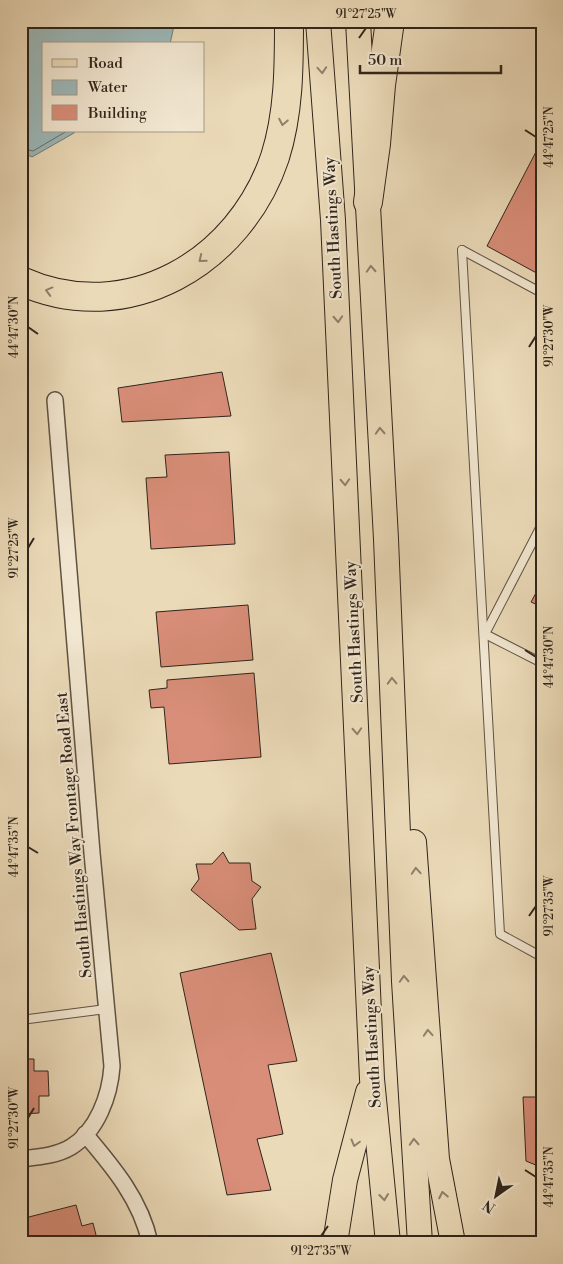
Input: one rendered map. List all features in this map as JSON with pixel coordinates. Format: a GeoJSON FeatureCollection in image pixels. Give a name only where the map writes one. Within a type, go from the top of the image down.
{"type":"FeatureCollection","features":[{"type":"Feature","properties":{"kind":"highway"},"geometry":{"type":"LineString","coordinates":[[21,281],[68,295],[97,297],[130,294],[146,290],[176,276],[196,265],[215,248],[250,206],[266,179],[274,158],[283,125],[287,99],[289,21]]}},
{"type":"Feature","properties":{"kind":"highway"},"geometry":{"type":"LineString","coordinates":[[368,202],[390,21]]}},
{"type":"Feature","properties":{"kind":"main road","name":"South Hastings Way"},"geometry":{"type":"LineString","coordinates":[[318,21],[333,220],[358,735],[372,1079],[388,1243]]}},
{"type":"Feature","properties":{"kind":"main road"},"geometry":{"type":"LineString","coordinates":[[358,21],[386,549],[404,981],[420,1243]]}},
{"type":"Feature","properties":{"kind":"main road"},"geometry":{"type":"LineString","coordinates":[[395,764],[414,839],[437,1160],[453,1243]]}},
{"type":"Feature","properties":{"kind":"main road"},"geometry":{"type":"LineString","coordinates":[[335,1243],[345,1180],[372,1079]]}},
{"type":"Feature","properties":{"kind":"street","name":"South Hastings Way Frontage Road East"},"geometry":{"type":"LineString","coordinates":[[21,1159],[61,1152],[78,1142],[103,1106],[111,1080],[110,1045],[55,400]]}},
{"type":"Feature","properties":{"kind":"street"},"geometry":{"type":"LineString","coordinates":[[85,1134],[130,1191],[149,1235],[150,1243]]}},
{"type":"Feature","properties":{"kind":"lane"},"geometry":{"type":"LineString","coordinates":[[542,294],[462,250],[485,634],[500,934],[542,957]]}},
{"type":"Feature","properties":{"kind":"lane"},"geometry":{"type":"LineString","coordinates":[[485,634],[542,524]]}},
{"type":"Feature","properties":{"kind":"lane"},"geometry":{"type":"LineString","coordinates":[[485,634],[542,663]]}},
{"type":"Feature","properties":{"kind":"lane"},"geometry":{"type":"LineString","coordinates":[[21,1020],[106,1009]]}},
{"type":"Feature","properties":{"kind":"water"},"geometry":{"type":"Polygon","coordinates":[[[27,21],[175,21],[170,42],[42,42],[42,132],[74,132],[32,157],[21,152],[21,31],[27,21]]]}},
{"type":"Feature","properties":{"kind":"building"},"geometry":{"type":"Polygon","coordinates":[[[539,146],[542,147],[542,276],[487,246],[539,146]]]}},
{"type":"Feature","properties":{"kind":"building"},"geometry":{"type":"Polygon","coordinates":[[[222,372],[231,416],[122,422],[118,388],[222,372]]]}},
{"type":"Feature","properties":{"kind":"building"},"geometry":{"type":"Polygon","coordinates":[[[229,452],[235,544],[151,549],[146,478],[167,477],[165,455],[229,452]]]}},
{"type":"Feature","properties":{"kind":"building"},"geometry":{"type":"Polygon","coordinates":[[[542,582],[542,607],[531,602],[542,582]]]}},
{"type":"Feature","properties":{"kind":"building"},"geometry":{"type":"Polygon","coordinates":[[[248,605],[253,660],[161,667],[156,612],[248,605]]]}},
{"type":"Feature","properties":{"kind":"building"},"geometry":{"type":"Polygon","coordinates":[[[254,673],[261,757],[169,764],[164,707],[151,708],[149,690],[167,688],[167,680],[254,673]]]}},
{"type":"Feature","properties":{"kind":"building"},"geometry":{"type":"Polygon","coordinates":[[[223,852],[229,863],[250,863],[252,881],[261,887],[252,899],[256,929],[239,930],[191,890],[199,879],[196,864],[212,864],[223,852]]]}},
{"type":"Feature","properties":{"kind":"building"},"geometry":{"type":"Polygon","coordinates":[[[271,953],[297,1061],[268,1065],[283,1134],[257,1139],[271,1190],[227,1195],[180,973],[271,953]]]}},
{"type":"Feature","properties":{"kind":"building"},"geometry":{"type":"Polygon","coordinates":[[[21,1059],[34,1059],[34,1071],[48,1071],[49,1096],[39,1096],[39,1113],[21,1114],[21,1059]]]}},
{"type":"Feature","properties":{"kind":"building"},"geometry":{"type":"Polygon","coordinates":[[[523,1097],[542,1097],[542,1159],[538,1166],[526,1161],[523,1097]]]}},
{"type":"Feature","properties":{"kind":"building"},"geometry":{"type":"Polygon","coordinates":[[[76,1205],[82,1226],[93,1223],[98,1243],[21,1243],[21,1219],[76,1205]]]}}]}
